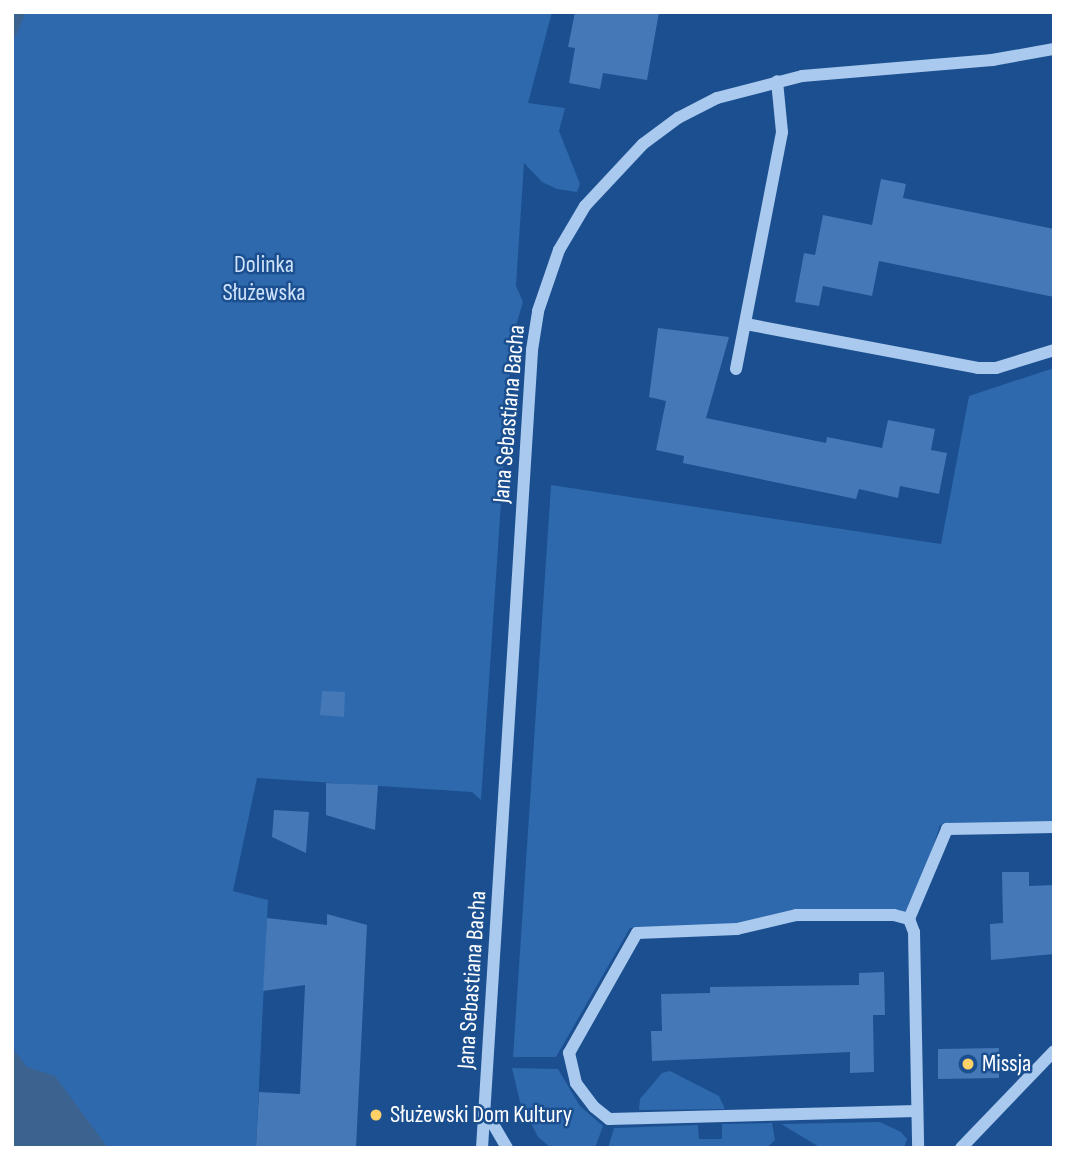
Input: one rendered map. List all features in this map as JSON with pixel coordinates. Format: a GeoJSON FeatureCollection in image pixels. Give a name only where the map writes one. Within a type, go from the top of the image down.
{"type":"FeatureCollection","features":[{"type":"Feature","properties":{"kind":"street","name":"Jana Sebastiana Bacha"},"geometry":{"type":"LineString","coordinates":[[482,1148],[531,362],[547,278],[585,206],[643,144],[678,118],[717,98],[777,81],[846,71],[992,60],[1054,50]]}},
{"type":"Feature","properties":{"kind":"street"},"geometry":{"type":"LineString","coordinates":[[736,369],[747,324],[782,132],[777,81]]}},
{"type":"Feature","properties":{"kind":"street"},"geometry":{"type":"LineString","coordinates":[[747,324],[978,368],[996,368],[1054,350]]}},
{"type":"Feature","properties":{"kind":"street"},"geometry":{"type":"LineString","coordinates":[[919,1148],[916,951],[909,919],[947,828],[1054,827]]}},
{"type":"Feature","properties":{"kind":"street"},"geometry":{"type":"LineString","coordinates":[[909,919],[877,913],[796,915],[737,929],[637,933],[575,1040],[569,1064],[594,1107],[609,1119],[918,1111]]}},
{"type":"Feature","properties":{"kind":"street"},"geometry":{"type":"LineString","coordinates":[[961,1148],[1054,1051]]}},
{"type":"Feature","properties":{"kind":"street"},"geometry":{"type":"LineString","coordinates":[[485,1110],[507,1148]]}},
{"type":"Feature","properties":{"kind":"green space","name":"Dolinka Służewska"},"geometry":{"type":"Polygon","coordinates":[[[12,12],[552,12],[528,103],[565,108],[559,131],[580,184],[577,192],[557,189],[542,182],[524,163],[516,286],[523,302],[512,339],[481,800],[472,792],[257,778],[233,891],[268,900],[256,1148],[12,1148],[12,12]]]}},
{"type":"Feature","properties":{"kind":"green space"},"geometry":{"type":"Polygon","coordinates":[[[1054,368],[1054,822],[940,825],[911,917],[630,928],[556,1057],[513,1057],[551,485],[941,544],[969,396],[1054,368]]]}},
{"type":"Feature","properties":{"kind":"green space"},"geometry":{"type":"Polygon","coordinates":[[[512,1068],[558,1069],[580,1106],[603,1126],[595,1148],[551,1148],[538,1137],[520,1102],[512,1068]]]}},
{"type":"Feature","properties":{"kind":"green space"},"geometry":{"type":"Polygon","coordinates":[[[670,1071],[719,1096],[725,1109],[639,1110],[640,1099],[662,1073],[670,1071]]]}},
{"type":"Feature","properties":{"kind":"green space"},"geometry":{"type":"Polygon","coordinates":[[[880,1122],[901,1132],[907,1139],[904,1148],[821,1148],[781,1124],[880,1122]]]}},
{"type":"Feature","properties":{"kind":"green space"},"geometry":{"type":"Polygon","coordinates":[[[772,1123],[775,1140],[767,1148],[608,1148],[614,1128],[698,1125],[699,1139],[722,1139],[722,1124],[772,1123]]]}},
{"type":"Feature","properties":{"kind":"shaded area"},"geometry":{"type":"Polygon","coordinates":[[[12,1047],[27,1067],[55,1076],[108,1148],[12,1148],[12,1047]]]}},
{"type":"Feature","properties":{"kind":"building"},"geometry":{"type":"Polygon","coordinates":[[[575,12],[659,12],[647,80],[603,73],[600,89],[569,83],[575,48],[568,47],[575,12]]]}},
{"type":"Feature","properties":{"kind":"building"},"geometry":{"type":"Polygon","coordinates":[[[881,179],[906,184],[903,198],[1054,229],[1054,297],[879,261],[872,296],[823,286],[819,306],[795,302],[804,253],[815,255],[823,215],[872,225],[881,179]]]}},
{"type":"Feature","properties":{"kind":"building"},"geometry":{"type":"Polygon","coordinates":[[[658,328],[729,337],[706,418],[826,443],[827,437],[882,448],[888,420],[935,429],[931,450],[947,453],[939,494],[900,486],[898,498],[859,489],[856,499],[683,463],[684,456],[656,450],[666,401],[649,397],[658,328]]]}},
{"type":"Feature","properties":{"kind":"building"},"geometry":{"type":"Polygon","coordinates":[[[322,691],[345,692],[344,717],[320,715],[322,691]]]}},
{"type":"Feature","properties":{"kind":"building"},"geometry":{"type":"Polygon","coordinates":[[[326,783],[378,785],[375,830],[326,815],[326,783]]]}},
{"type":"Feature","properties":{"kind":"building"},"geometry":{"type":"Polygon","coordinates":[[[274,810],[309,812],[306,853],[272,837],[274,810]]]}},
{"type":"Feature","properties":{"kind":"building"},"geometry":{"type":"Polygon","coordinates":[[[1002,872],[1029,872],[1029,886],[1054,885],[1054,954],[991,960],[990,924],[1003,923],[1002,872]]]}},
{"type":"Feature","properties":{"kind":"building"},"geometry":{"type":"Polygon","coordinates":[[[327,914],[367,925],[356,1148],[256,1147],[259,1092],[300,1094],[305,985],[263,991],[267,918],[327,925],[327,914]]]}},
{"type":"Feature","properties":{"kind":"building"},"geometry":{"type":"Polygon","coordinates":[[[884,972],[885,1015],[873,1015],[874,1072],[850,1073],[850,1052],[652,1061],[651,1031],[662,1031],[661,994],[710,993],[710,987],[859,985],[859,973],[884,972]]]}},
{"type":"Feature","properties":{"kind":"building","name":"Missja"},"geometry":{"type":"Polygon","coordinates":[[[999,1048],[999,1078],[938,1079],[938,1049],[999,1048]]]}},
{"type":"Feature","properties":{"kind":"waterway"},"geometry":{"type":"LineString","coordinates":[[12,32],[20,12]]}},
{"type":"Feature","properties":{"kind":"place","name":"Missja"},"geometry":{"type":"Point","coordinates":[968,1064]}},
{"type":"Feature","properties":{"kind":"place","name":"Służewski Dom Kultury"},"geometry":{"type":"Point","coordinates":[376,1115]}}]}
